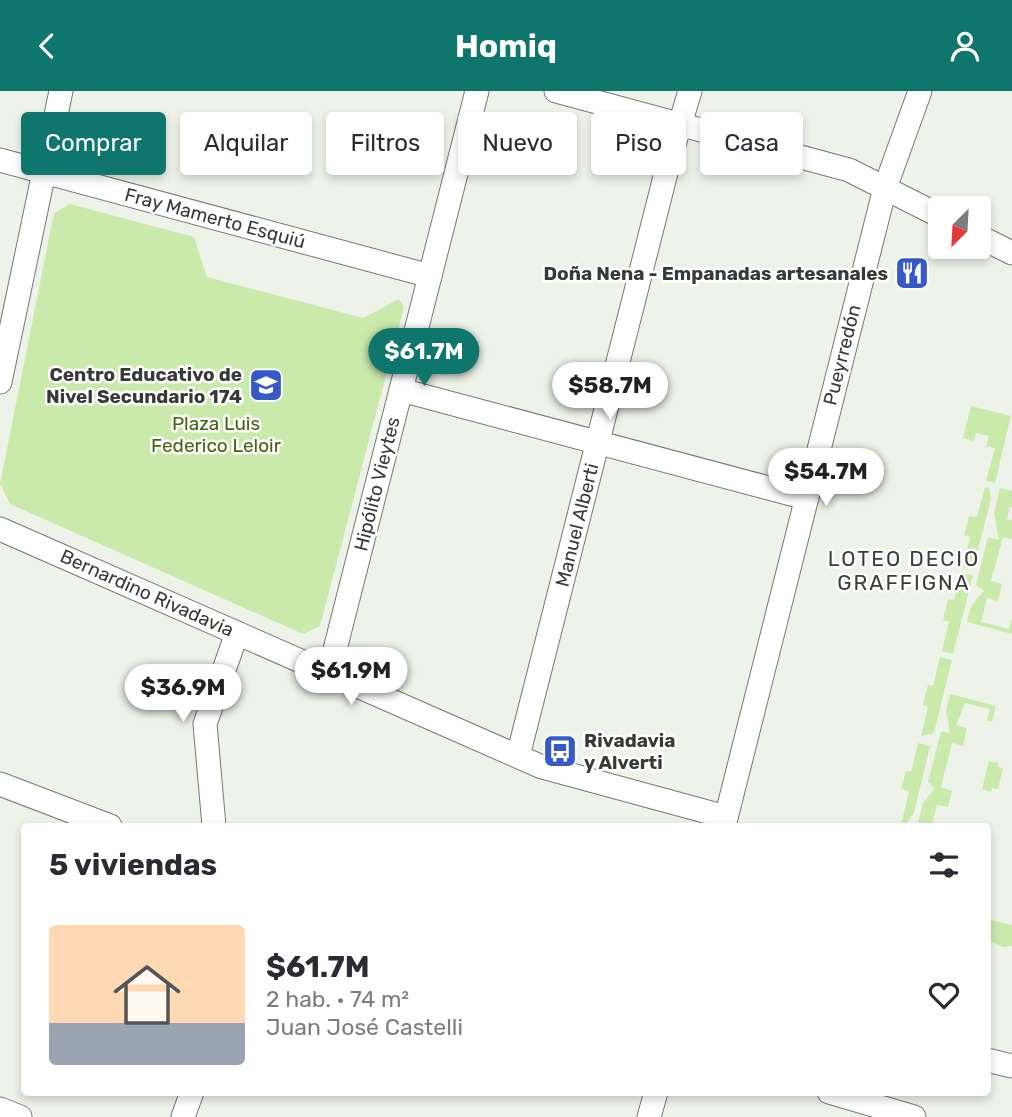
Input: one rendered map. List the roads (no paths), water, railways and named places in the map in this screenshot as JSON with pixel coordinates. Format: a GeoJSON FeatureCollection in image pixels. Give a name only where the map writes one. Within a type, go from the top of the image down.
{"type":"FeatureCollection","features":[{"type":"Feature","properties":{"kind":"street"},"geometry":{"type":"LineString","coordinates":[[56,112],[61,91]]}},
{"type":"Feature","properties":{"kind":"street","name":"Hipólito Vieytes"},"geometry":{"type":"LineString","coordinates":[[329,673],[477,91]]}},
{"type":"Feature","properties":{"kind":"street"},"geometry":{"type":"LineString","coordinates":[[556,91],[633,112]]}},
{"type":"Feature","properties":{"kind":"street","name":"Manuel Alberti"},"geometry":{"type":"LineString","coordinates":[[684,112],[690,91]]}},
{"type":"Feature","properties":{"kind":"street","name":"Pueyrredón"},"geometry":{"type":"LineString","coordinates":[[725,821],[885,188],[920,91]]}},
{"type":"Feature","properties":{"kind":"street"},"geometry":{"type":"LineString","coordinates":[[686,127],[849,170],[928,210]]}},
{"type":"Feature","properties":{"kind":"street","name":"Fray Mamerto Esquiú"},"geometry":{"type":"LineString","coordinates":[[0,160],[21,166]]}},
{"type":"Feature","properties":{"kind":"street"},"geometry":{"type":"LineString","coordinates":[[0,381],[42,175]]}},
{"type":"Feature","properties":{"kind":"street","name":"Fray Mamerto Esquiú"},"geometry":{"type":"LineString","coordinates":[[54,175],[430,276]]}},
{"type":"Feature","properties":{"kind":"street","name":"Manuel Alberti"},"geometry":{"type":"LineString","coordinates":[[518,756],[667,175]]}},
{"type":"Feature","properties":{"kind":"street"},"geometry":{"type":"LineString","coordinates":[[991,242],[1012,253]]}},
{"type":"Feature","properties":{"kind":"street"},"geometry":{"type":"LineString","coordinates":[[401,390],[806,498]]}},
{"type":"Feature","properties":{"kind":"street","name":"Bernardino Rivadavia"},"geometry":{"type":"LineString","coordinates":[[0,529],[542,767],[725,821]]}},
{"type":"Feature","properties":{"kind":"street"},"geometry":{"type":"LineString","coordinates":[[214,823],[205,724],[237,633]]}},
{"type":"Feature","properties":{"kind":"street"},"geometry":{"type":"LineString","coordinates":[[0,784],[102,823]]}},
{"type":"Feature","properties":{"kind":"street"},"geometry":{"type":"LineString","coordinates":[[991,1061],[1012,1066]]}},
{"type":"Feature","properties":{"kind":"street"},"geometry":{"type":"LineString","coordinates":[[183,1117],[191,1096]]}},
{"type":"Feature","properties":{"kind":"street"},"geometry":{"type":"LineString","coordinates":[[649,1117],[655,1096]]}},
{"type":"Feature","properties":{"kind":"street"},"geometry":{"type":"LineString","coordinates":[[842,1096],[914,1117]]}},
{"type":"Feature","properties":{"kind":"street"},"geometry":{"type":"LineString","coordinates":[[0,1109],[20,1117]]}},
{"type":"Feature","properties":{"kind":"place","name":"Doña Nena - Empanadas artesanales"},"geometry":{"type":"Point","coordinates":[912,273]}},
{"type":"Feature","properties":{"kind":"place","name":"Centro Educativo de Nivel Secundario 174"},"geometry":{"type":"Point","coordinates":[266,385]}},
{"type":"Feature","properties":{"kind":"place","name":"Rivadavia y Alverti"},"geometry":{"type":"Point","coordinates":[560,751]}},
{"type":"Feature","properties":{"kind":"district","name":"LOTEO DECIO GRAFFIGNA"},"geometry":{"type":"Point","coordinates":[904,570]}},
{"type":"Feature","properties":{"kind":"park label","name":"Plaza Luis Federico Leloir"},"geometry":{"type":"Point","coordinates":[216,434]}}]}
